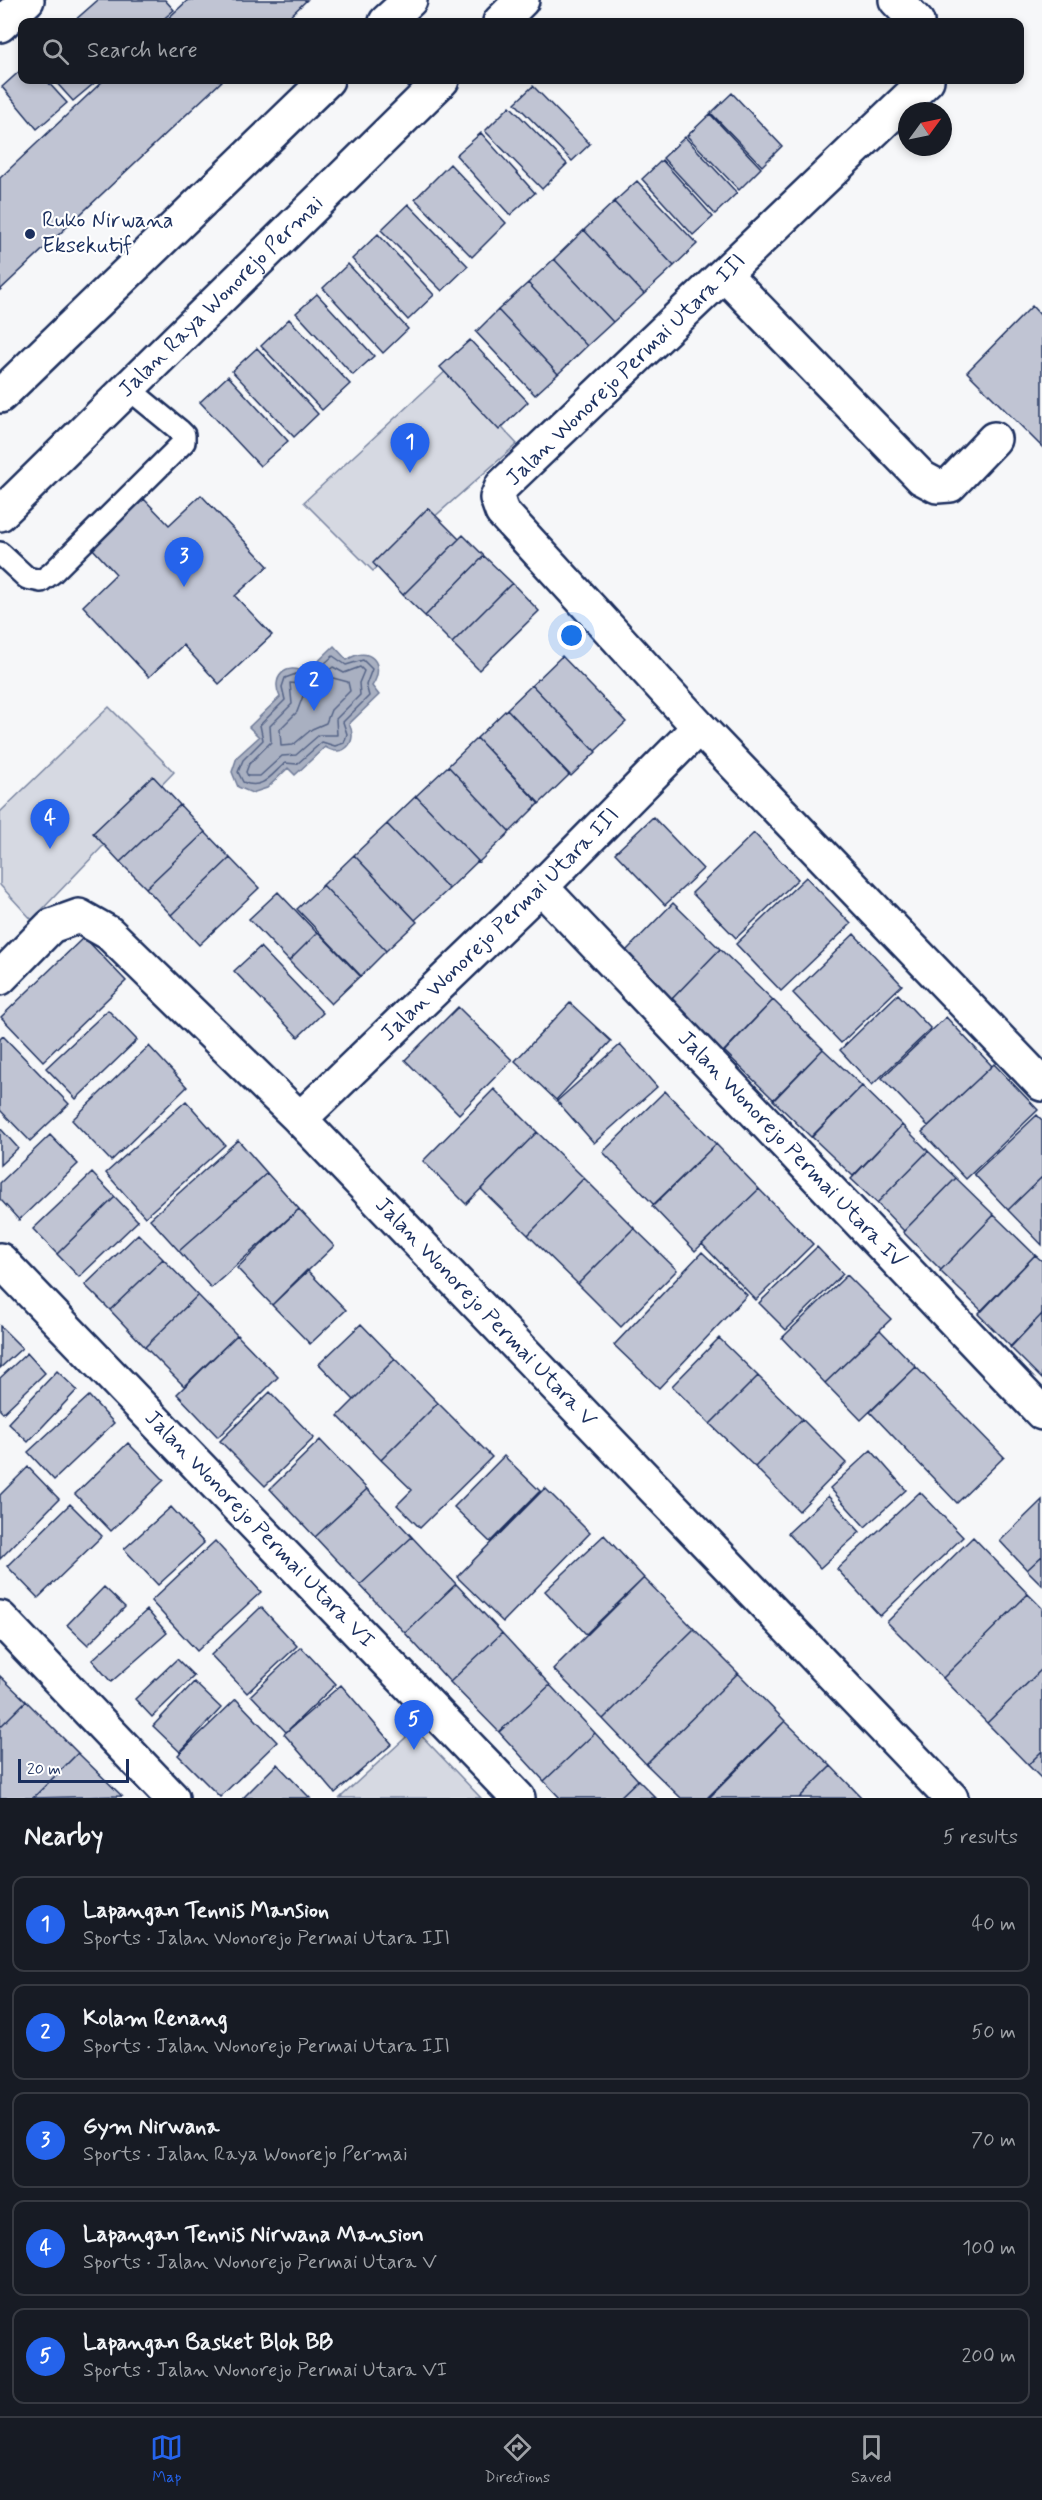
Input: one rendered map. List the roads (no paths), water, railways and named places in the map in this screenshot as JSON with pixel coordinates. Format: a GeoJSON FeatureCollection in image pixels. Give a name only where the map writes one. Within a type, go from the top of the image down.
{"type":"FeatureCollection","features":[{"type":"Feature","properties":{"kind":"street"},"geometry":{"type":"LineString","coordinates":[[0,25],[27,0]]}},
{"type":"Feature","properties":{"kind":"street"},"geometry":{"type":"LineString","coordinates":[[390,18],[410,0]]}},
{"type":"Feature","properties":{"kind":"street"},"geometry":{"type":"LineString","coordinates":[[504,18],[522,0]]}},
{"type":"Feature","properties":{"kind":"street"},"geometry":{"type":"LineString","coordinates":[[896,0],[913,18]]}},
{"type":"Feature","properties":{"kind":"street"},"geometry":{"type":"LineString","coordinates":[[0,396],[323,84]]}},
{"type":"Feature","properties":{"kind":"street","name":"Jalan Raya Wonorejo Permai"},"geometry":{"type":"LineString","coordinates":[[0,514],[438,84]]}},
{"type":"Feature","properties":{"kind":"street","name":"Jalan Wonorejo Permai Utara III"},"geometry":{"type":"LineString","coordinates":[[923,84],[502,486],[497,498],[502,512],[699,727],[1042,1083]]}},
{"type":"Feature","properties":{"kind":"street"},"geometry":{"type":"LineString","coordinates":[[725,275],[922,478],[937,486],[950,485],[994,439]]}},
{"type":"Feature","properties":{"kind":"street","name":"Jalan Wonorejo Permai Utara III"},"geometry":{"type":"LineString","coordinates":[[300,1119],[541,887],[699,727]]}},
{"type":"Feature","properties":{"kind":"street","name":"Jalan Wonorejo Permai Utara IV"},"geometry":{"type":"LineString","coordinates":[[541,887],[1042,1413]]}},
{"type":"Feature","properties":{"kind":"street","name":"Jalan Wonorejo Permai Utara V"},"geometry":{"type":"LineString","coordinates":[[0,978],[51,926],[79,916],[109,933],[300,1119],[951,1798]]}},
{"type":"Feature","properties":{"kind":"street","name":"Jalan Wonorejo Permai Utara VI"},"geometry":{"type":"LineString","coordinates":[[0,1260],[518,1798]]}},
{"type":"Feature","properties":{"kind":"street"},"geometry":{"type":"LineString","coordinates":[[0,1618],[172,1798]]}},
{"type":"Feature","properties":{"kind":"lane"},"geometry":{"type":"LineString","coordinates":[[0,553],[27,578],[40,581],[52,573],[184,442],[184,435],[179,430],[129,389]]}},
{"type":"Feature","properties":{"kind":"water"},"geometry":{"type":"Polygon","coordinates":[[[334,646],[347,660],[362,654],[369,655],[378,670],[372,686],[379,695],[349,724],[352,737],[348,747],[338,751],[325,747],[295,775],[288,768],[267,788],[252,793],[238,787],[232,772],[237,757],[259,737],[249,727],[280,697],[277,684],[282,673],[292,669],[306,673],[334,646]]]}},
{"type":"Feature","properties":{"kind":"place","name":"Ruko Nirwana Eksekutif"},"geometry":{"type":"Point","coordinates":[30,234]}},
{"type":"Feature","properties":{"kind":"place","name":"Lapangan Tennis Mansion"},"geometry":{"type":"Point","coordinates":[410,473]}},
{"type":"Feature","properties":{"kind":"place","name":"Gym Nirwana"},"geometry":{"type":"Point","coordinates":[184,587]}},
{"type":"Feature","properties":{"kind":"place","name":"Kolam Renang"},"geometry":{"type":"Point","coordinates":[314,711]}},
{"type":"Feature","properties":{"kind":"place","name":"Lapangan Tennis Nirwana Mansion"},"geometry":{"type":"Point","coordinates":[50,849]}},
{"type":"Feature","properties":{"kind":"place","name":"Lapangan Basket Blok BB"},"geometry":{"type":"Point","coordinates":[414,1750]}}]}
